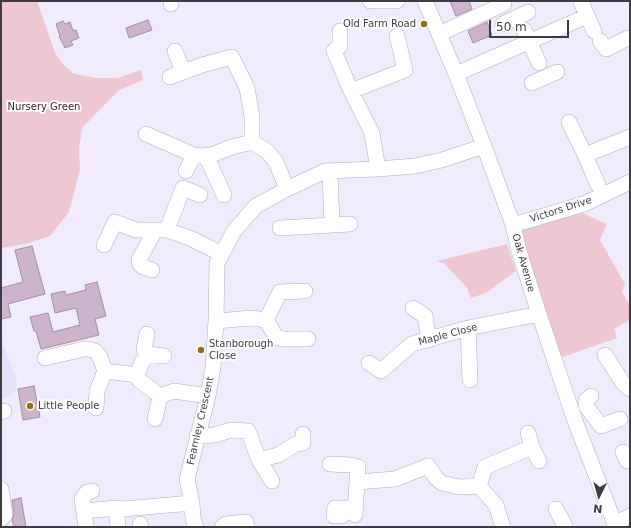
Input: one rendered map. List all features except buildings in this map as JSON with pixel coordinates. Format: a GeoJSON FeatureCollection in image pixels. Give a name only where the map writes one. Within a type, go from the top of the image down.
{"type":"FeatureCollection","features":[{"type":"Feature","properties":{"kind":"street"},"geometry":{"type":"LineString","coordinates":[[370,1],[397,1]]}},
{"type":"Feature","properties":{"kind":"street","name":"Oak Avenue"},"geometry":{"type":"LineString","coordinates":[[425,1],[456,74],[513,225],[539,314],[581,436],[616,525]]}},
{"type":"Feature","properties":{"kind":"street"},"geometry":{"type":"LineString","coordinates":[[581,2],[597,36],[606,49],[628,38]]}},
{"type":"Feature","properties":{"kind":"street"},"geometry":{"type":"LineString","coordinates":[[439,34],[504,4]]}},
{"type":"Feature","properties":{"kind":"street"},"geometry":{"type":"LineString","coordinates":[[503,24],[524,24],[587,16]]}},
{"type":"Feature","properties":{"kind":"street"},"geometry":{"type":"LineString","coordinates":[[524,24],[543,74]]}},
{"type":"Feature","properties":{"kind":"street"},"geometry":{"type":"LineString","coordinates":[[456,74],[524,24]]}},
{"type":"Feature","properties":{"kind":"street"},"geometry":{"type":"LineString","coordinates":[[340,31],[340,46],[334,51],[372,133],[378,169]]}},
{"type":"Feature","properties":{"kind":"street"},"geometry":{"type":"LineString","coordinates":[[352,91],[404,70],[397,36]]}},
{"type":"Feature","properties":{"kind":"street"},"geometry":{"type":"LineString","coordinates":[[175,51],[176,74],[232,57],[247,88],[252,116],[252,142]]}},
{"type":"Feature","properties":{"kind":"street"},"geometry":{"type":"LineString","coordinates":[[569,122],[598,185]]}},
{"type":"Feature","properties":{"kind":"street"},"geometry":{"type":"LineString","coordinates":[[146,134],[200,155],[224,195]]}},
{"type":"Feature","properties":{"kind":"street"},"geometry":{"type":"LineString","coordinates":[[585,155],[609,144],[630,138]]}},
{"type":"Feature","properties":{"kind":"street"},"geometry":{"type":"LineString","coordinates":[[186,171],[200,155],[252,142],[267,151],[276,162],[287,189]]}},
{"type":"Feature","properties":{"kind":"street","name":"Fearnley Crescent"},"geometry":{"type":"LineString","coordinates":[[196,527],[193,519],[192,503],[187,479],[208,396],[213,367],[216,321],[217,263],[234,231],[256,206],[325,171],[415,166],[442,160],[484,146]]}},
{"type":"Feature","properties":{"kind":"street"},"geometry":{"type":"LineString","coordinates":[[330,171],[332,224]]}},
{"type":"Feature","properties":{"kind":"street","name":"Victors Drive"},"geometry":{"type":"LineString","coordinates":[[513,225],[584,204],[630,182]]}},
{"type":"Feature","properties":{"kind":"street"},"geometry":{"type":"LineString","coordinates":[[152,270],[143,267],[140,264],[140,260],[175,210],[183,188],[200,195]]}},
{"type":"Feature","properties":{"kind":"street"},"geometry":{"type":"LineString","coordinates":[[104,245],[115,222],[136,230],[161,230],[192,239],[222,254]]}},
{"type":"Feature","properties":{"kind":"street"},"geometry":{"type":"LineString","coordinates":[[280,228],[350,224]]}},
{"type":"Feature","properties":{"kind":"street"},"geometry":{"type":"LineString","coordinates":[[266,320],[280,292],[305,291]]}},
{"type":"Feature","properties":{"kind":"street"},"geometry":{"type":"LineString","coordinates":[[413,308],[425,316],[429,340]]}},
{"type":"Feature","properties":{"kind":"street","name":"Maple Close"},"geometry":{"type":"LineString","coordinates":[[377,371],[412,344],[468,328],[539,314]]}},
{"type":"Feature","properties":{"kind":"street"},"geometry":{"type":"LineString","coordinates":[[216,321],[252,318],[266,320]]}},
{"type":"Feature","properties":{"kind":"street"},"geometry":{"type":"LineString","coordinates":[[266,320],[276,337],[283,339],[308,339]]}},
{"type":"Feature","properties":{"kind":"street"},"geometry":{"type":"LineString","coordinates":[[468,328],[470,380]]}},
{"type":"Feature","properties":{"kind":"street"},"geometry":{"type":"LineString","coordinates":[[147,334],[144,349],[149,354],[164,356]]}},
{"type":"Feature","properties":{"kind":"street"},"geometry":{"type":"LineString","coordinates":[[46,358],[84,349],[95,351],[100,357],[105,371],[97,391],[96,408]]}},
{"type":"Feature","properties":{"kind":"street"},"geometry":{"type":"LineString","coordinates":[[149,354],[142,362],[137,375],[139,380],[160,396]]}},
{"type":"Feature","properties":{"kind":"street"},"geometry":{"type":"LineString","coordinates":[[605,355],[624,383],[630,389]]}},
{"type":"Feature","properties":{"kind":"street"},"geometry":{"type":"LineString","coordinates":[[105,371],[137,375]]}},
{"type":"Feature","properties":{"kind":"street"},"geometry":{"type":"LineString","coordinates":[[160,396],[174,391],[208,396]]}},
{"type":"Feature","properties":{"kind":"street"},"geometry":{"type":"LineString","coordinates":[[155,419],[160,396]]}},
{"type":"Feature","properties":{"kind":"street"},"geometry":{"type":"LineString","coordinates":[[591,396],[586,400],[586,406],[601,426]]}},
{"type":"Feature","properties":{"kind":"street"},"geometry":{"type":"LineString","coordinates":[[581,436],[620,419]]}},
{"type":"Feature","properties":{"kind":"street"},"geometry":{"type":"LineString","coordinates":[[197,436],[215,435],[231,430],[248,431],[259,460],[272,481]]}},
{"type":"Feature","properties":{"kind":"street"},"geometry":{"type":"LineString","coordinates":[[259,460],[278,455],[296,444],[302,443],[303,434]]}},
{"type":"Feature","properties":{"kind":"street"},"geometry":{"type":"LineString","coordinates":[[479,486],[485,467],[530,440],[539,461]]}},
{"type":"Feature","properties":{"kind":"street"},"geometry":{"type":"LineString","coordinates":[[357,474],[395,479],[425,460],[436,478],[442,483],[459,487],[479,486]]}},
{"type":"Feature","properties":{"kind":"street"},"geometry":{"type":"LineString","coordinates":[[330,464],[351,464],[357,474],[351,513]]}},
{"type":"Feature","properties":{"kind":"street"},"geometry":{"type":"LineString","coordinates":[[479,486],[496,505],[503,527]]}},
{"type":"Feature","properties":{"kind":"street"},"geometry":{"type":"LineString","coordinates":[[1,489],[8,517]]}},
{"type":"Feature","properties":{"kind":"street"},"geometry":{"type":"LineString","coordinates":[[86,527],[82,499],[87,492],[92,491]]}},
{"type":"Feature","properties":{"kind":"street"},"geometry":{"type":"LineString","coordinates":[[84,511],[192,503]]}},
{"type":"Feature","properties":{"kind":"street"},"geometry":{"type":"LineString","coordinates":[[116,508],[118,527]]}},
{"type":"Feature","properties":{"kind":"street"},"geometry":{"type":"LineString","coordinates":[[556,509],[565,526],[564,527]]}},
{"type":"Feature","properties":{"kind":"street"},"geometry":{"type":"LineString","coordinates":[[616,525],[630,516]]}},
{"type":"Feature","properties":{"kind":"street"},"geometry":{"type":"LineString","coordinates":[[222,527],[226,524],[246,522],[247,527]]}},
{"type":"Feature","properties":{"kind":"shaded area"},"geometry":{"type":"Polygon","coordinates":[[[1,339],[17,380],[15,392],[6,398],[1,399],[1,339]]]}},
{"type":"Feature","properties":{"kind":"green space","name":"Nursery Green"},"geometry":{"type":"Polygon","coordinates":[[[1,1],[37,1],[55,53],[64,65],[74,74],[97,78],[117,78],[141,70],[143,80],[119,90],[82,128],[79,149],[80,170],[69,212],[50,236],[26,244],[1,248],[1,1]]]}},
{"type":"Feature","properties":{"kind":"green space"},"geometry":{"type":"Polygon","coordinates":[[[582,213],[607,224],[600,240],[625,284],[622,292],[630,305],[630,320],[614,329],[617,338],[557,359],[520,230],[582,213]]]}},
{"type":"Feature","properties":{"kind":"green space"},"geometry":{"type":"Polygon","coordinates":[[[507,244],[516,271],[486,293],[471,298],[467,288],[445,264],[437,261],[507,244]]]}},
{"type":"Feature","properties":{"kind":"place","name":"Old Farm Road"},"geometry":{"type":"Point","coordinates":[424,24]}},
{"type":"Feature","properties":{"kind":"place","name":"Stanborough Close"},"geometry":{"type":"Point","coordinates":[201,350]}},
{"type":"Feature","properties":{"kind":"place","name":"Little People"},"geometry":{"type":"Point","coordinates":[30,406]}}]}
